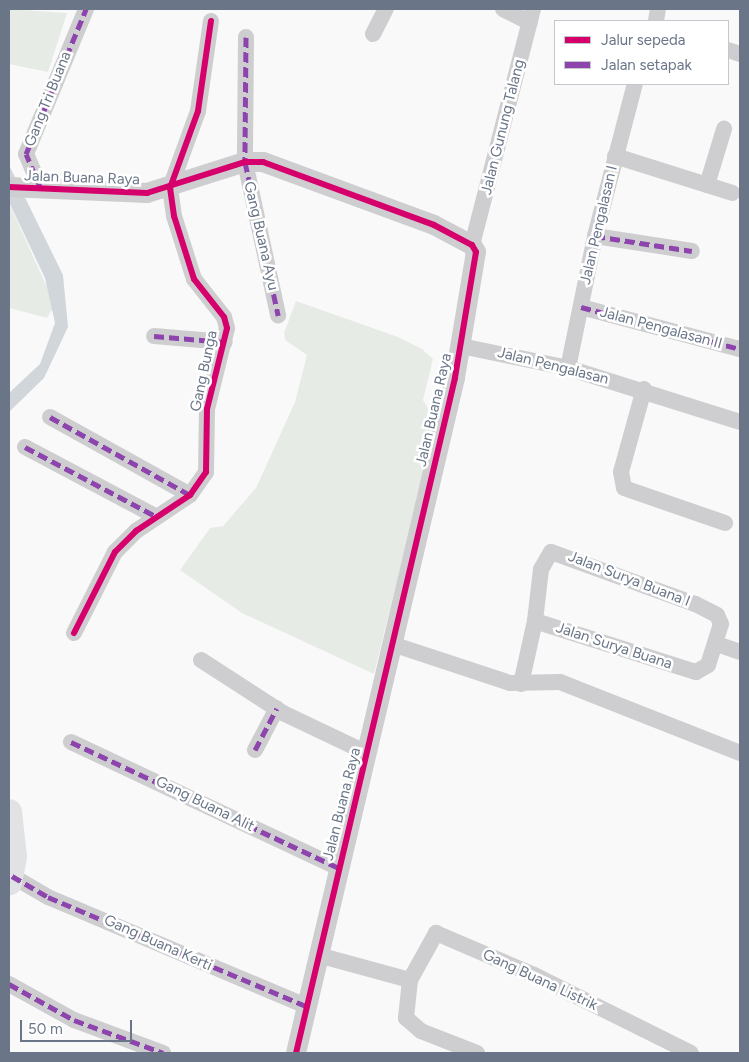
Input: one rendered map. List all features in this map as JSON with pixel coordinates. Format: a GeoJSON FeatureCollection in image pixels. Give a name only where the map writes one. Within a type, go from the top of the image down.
{"type":"FeatureCollection","features":[{"type":"Feature","properties":{"kind":"highway"},"geometry":{"type":"LineString","coordinates":[[9,812],[10,880]]}},
{"type":"Feature","properties":{"kind":"street","name":"Gang Tri Buana"},"geometry":{"type":"LineString","coordinates":[[37,189],[26,154],[86,9]]}},
{"type":"Feature","properties":{"kind":"street"},"geometry":{"type":"LineString","coordinates":[[373,34],[386,9]]}},
{"type":"Feature","properties":{"kind":"street"},"geometry":{"type":"LineString","coordinates":[[503,9],[531,16]]}},
{"type":"Feature","properties":{"kind":"street","name":"Jalan Gunung Talang"},"geometry":{"type":"LineString","coordinates":[[472,245],[531,16]]}},
{"type":"Feature","properties":{"kind":"street","name":"Gang Bunga"},"geometry":{"type":"LineString","coordinates":[[74,633],[114,552],[158,517],[190,495],[206,472],[207,409],[225,342],[224,317],[194,279],[174,216],[170,188],[198,111],[211,21]]}},
{"type":"Feature","properties":{"kind":"street","name":"Gang Buana Ayu"},"geometry":{"type":"LineString","coordinates":[[246,37],[245,162],[278,315]]}},
{"type":"Feature","properties":{"kind":"street","name":"Jalan Pengalasan I"},"geometry":{"type":"LineString","coordinates":[[568,368],[595,236],[635,85]]}},
{"type":"Feature","properties":{"kind":"street"},"geometry":{"type":"LineString","coordinates":[[707,185],[724,129]]}},
{"type":"Feature","properties":{"kind":"street"},"geometry":{"type":"LineString","coordinates":[[615,156],[732,192]]}},
{"type":"Feature","properties":{"kind":"street","name":"Jalan Buana Raya"},"geometry":{"type":"LineString","coordinates":[[9,187],[117,193],[170,188],[245,162],[278,165],[434,225],[472,245],[477,260],[461,346],[395,645],[339,868],[296,1053]]}},
{"type":"Feature","properties":{"kind":"street"},"geometry":{"type":"LineString","coordinates":[[595,236],[692,251]]}},
{"type":"Feature","properties":{"kind":"street","name":"Jalan Pengalasan II"},"geometry":{"type":"LineString","coordinates":[[581,307],[740,349]]}},
{"type":"Feature","properties":{"kind":"street"},"geometry":{"type":"LineString","coordinates":[[154,336],[225,342]]}},
{"type":"Feature","properties":{"kind":"street","name":"Jalan Pengalasan"},"geometry":{"type":"LineString","coordinates":[[461,346],[568,368],[644,390],[740,422]]}},
{"type":"Feature","properties":{"kind":"street"},"geometry":{"type":"LineString","coordinates":[[644,390],[621,472],[624,488],[725,523]]}},
{"type":"Feature","properties":{"kind":"street"},"geometry":{"type":"LineString","coordinates":[[50,418],[190,495]]}},
{"type":"Feature","properties":{"kind":"street"},"geometry":{"type":"LineString","coordinates":[[25,447],[158,517]]}},
{"type":"Feature","properties":{"kind":"street","name":"Jalan Surya Buana I"},"geometry":{"type":"LineString","coordinates":[[535,621],[544,559],[551,552],[559,552],[717,615],[721,624],[717,644]]}},
{"type":"Feature","properties":{"kind":"street","name":"Jalan Surya Buana"},"geometry":{"type":"LineString","coordinates":[[522,684],[535,621],[696,672],[708,665],[717,644]]}},
{"type":"Feature","properties":{"kind":"street"},"geometry":{"type":"LineString","coordinates":[[717,644],[740,652]]}},
{"type":"Feature","properties":{"kind":"street"},"geometry":{"type":"LineString","coordinates":[[395,645],[522,684],[560,682],[740,753]]}},
{"type":"Feature","properties":{"kind":"street"},"geometry":{"type":"LineString","coordinates":[[200,660],[277,708],[367,754]]}},
{"type":"Feature","properties":{"kind":"street"},"geometry":{"type":"LineString","coordinates":[[255,750],[277,708]]}},
{"type":"Feature","properties":{"kind":"street","name":"Gang Buana Alit"},"geometry":{"type":"LineString","coordinates":[[71,742],[339,868]]}},
{"type":"Feature","properties":{"kind":"street","name":"Gang Buana Kerti"},"geometry":{"type":"LineString","coordinates":[[10,880],[306,1006]]}},
{"type":"Feature","properties":{"kind":"street","name":"Gang Buana Listrik"},"geometry":{"type":"LineString","coordinates":[[477,1053],[411,1024],[405,1009],[410,980],[433,935],[439,933],[691,1053]]}},
{"type":"Feature","properties":{"kind":"street"},"geometry":{"type":"LineString","coordinates":[[318,955],[410,980]]}},
{"type":"Feature","properties":{"kind":"street"},"geometry":{"type":"LineString","coordinates":[[9,984],[74,1020],[162,1053]]}},
{"type":"Feature","properties":{"kind":"shaded area"},"geometry":{"type":"Polygon","coordinates":[[[9,9],[67,13],[48,72],[9,64],[9,9]]]}},
{"type":"Feature","properties":{"kind":"shaded area"},"geometry":{"type":"Polygon","coordinates":[[[9,165],[63,275],[68,327],[44,378],[9,412],[9,393],[40,364],[55,323],[45,278],[9,202],[9,165]]]}},
{"type":"Feature","properties":{"kind":"shaded area"},"geometry":{"type":"Polygon","coordinates":[[[9,203],[55,305],[47,318],[9,308],[9,203]]]}},
{"type":"Feature","properties":{"kind":"shaded area"},"geometry":{"type":"Polygon","coordinates":[[[296,301],[398,337],[422,349],[433,359],[423,400],[436,422],[374,674],[242,613],[180,570],[210,528],[223,526],[256,488],[295,402],[307,355],[285,340],[284,333],[296,301]]]}},
{"type":"Feature","properties":{"kind":"marked path"},"geometry":{"type":"LineString","coordinates":[[41,189],[26,154],[86,9]]}},
{"type":"Feature","properties":{"kind":"marked path"},"geometry":{"type":"LineString","coordinates":[[246,37],[245,162],[278,315]]}},
{"type":"Feature","properties":{"kind":"marked path"},"geometry":{"type":"LineString","coordinates":[[595,236],[692,251]]}},
{"type":"Feature","properties":{"kind":"marked path"},"geometry":{"type":"LineString","coordinates":[[581,307],[740,349]]}},
{"type":"Feature","properties":{"kind":"marked path"},"geometry":{"type":"LineString","coordinates":[[154,336],[225,342]]}},
{"type":"Feature","properties":{"kind":"marked path"},"geometry":{"type":"LineString","coordinates":[[50,417],[190,495]]}},
{"type":"Feature","properties":{"kind":"marked path"},"geometry":{"type":"LineString","coordinates":[[25,447],[157,517]]}},
{"type":"Feature","properties":{"kind":"marked path"},"geometry":{"type":"LineString","coordinates":[[255,750],[277,708]]}},
{"type":"Feature","properties":{"kind":"marked path"},"geometry":{"type":"LineString","coordinates":[[71,742],[339,868]]}},
{"type":"Feature","properties":{"kind":"marked path"},"geometry":{"type":"LineString","coordinates":[[12,876],[48,897],[306,1006]]}},
{"type":"Feature","properties":{"kind":"marked path"},"geometry":{"type":"LineString","coordinates":[[9,984],[74,1020],[163,1053]]}},
{"type":"Feature","properties":{"kind":"cycle path"},"geometry":{"type":"LineString","coordinates":[[74,633],[115,552],[136,531],[190,495],[206,472],[207,409],[227,328],[224,317],[194,279],[174,216],[170,188],[198,111],[211,21]]}},
{"type":"Feature","properties":{"kind":"cycle path"},"geometry":{"type":"LineString","coordinates":[[9,187],[147,193],[245,162],[263,162],[434,225],[472,245],[476,252],[455,378],[296,1053]]}}]}
